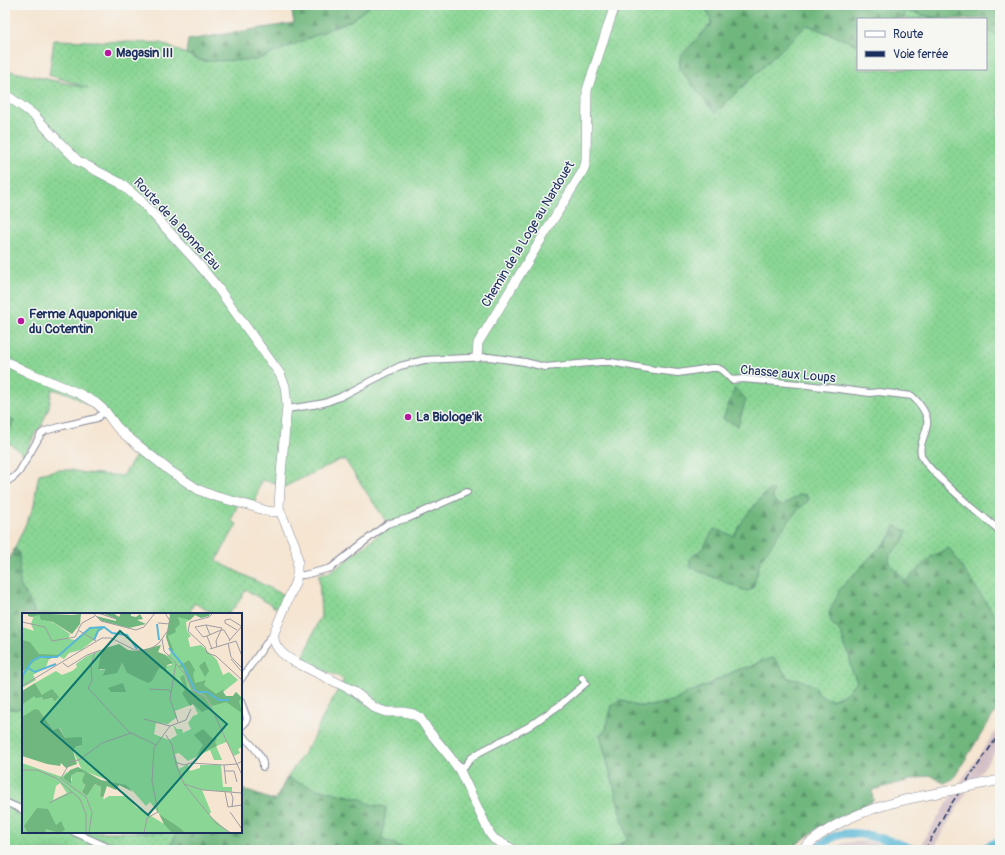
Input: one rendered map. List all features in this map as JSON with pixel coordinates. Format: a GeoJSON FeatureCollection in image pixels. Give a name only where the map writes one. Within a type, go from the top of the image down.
{"type":"FeatureCollection","features":[{"type":"Feature","properties":{"kind":"street","name":"Chemin de la Loge au Nardouet"},"geometry":{"type":"LineString","coordinates":[[477,357],[478,343],[584,169],[586,161],[587,90],[615,5]]}},
{"type":"Feature","properties":{"kind":"street","name":"Route de la Bonne Eau"},"geometry":{"type":"LineString","coordinates":[[5,94],[34,115],[78,160],[110,177],[128,189],[150,211],[186,250],[221,292],[275,366],[285,386],[287,400],[280,485],[280,511]]}},
{"type":"Feature","properties":{"kind":"street","name":"Chasse aux Loups"},"geometry":{"type":"LineString","coordinates":[[287,409],[319,404],[340,397],[400,366],[424,360],[477,357],[489,357],[525,362],[546,367],[612,362],[648,370],[678,373],[718,368],[732,380],[743,379],[870,393],[879,392],[912,396],[927,417],[928,424],[921,444],[920,452],[922,457],[931,469],[956,495],[1000,531]]}},
{"type":"Feature","properties":{"kind":"street"},"geometry":{"type":"LineString","coordinates":[[5,361],[86,397],[96,403],[105,411],[124,434],[190,485],[223,499],[270,512],[280,511],[295,545],[298,561],[297,574],[274,633],[273,638],[276,646],[288,658],[346,686],[375,708],[386,712],[404,712],[416,715],[422,720],[460,771],[490,834],[494,839],[514,850]]}},
{"type":"Feature","properties":{"kind":"street"},"geometry":{"type":"LineString","coordinates":[[5,483],[19,472],[41,434],[45,431],[97,418],[105,411]]}},
{"type":"Feature","properties":{"kind":"street"},"geometry":{"type":"LineString","coordinates":[[297,574],[304,575],[331,568],[387,524],[408,518],[468,492]]}},
{"type":"Feature","properties":{"kind":"street"},"geometry":{"type":"LineString","coordinates":[[242,678],[270,638],[273,638]]}},
{"type":"Feature","properties":{"kind":"street"},"geometry":{"type":"LineString","coordinates":[[450,757],[461,767],[463,767],[471,758],[480,752],[528,727],[560,705],[586,683],[582,678]]}},
{"type":"Feature","properties":{"kind":"street"},"geometry":{"type":"LineString","coordinates":[[242,705],[247,718],[246,722],[242,726]]}},
{"type":"Feature","properties":{"kind":"street"},"geometry":{"type":"LineString","coordinates":[[242,735],[260,755],[264,765],[263,767]]}},
{"type":"Feature","properties":{"kind":"street"},"geometry":{"type":"LineString","coordinates":[[801,850],[827,830],[856,815],[894,803],[1000,780]]}},
{"type":"Feature","properties":{"kind":"street"},"geometry":{"type":"LineString","coordinates":[[5,802],[22,810]]}},
{"type":"Feature","properties":{"kind":"street"},"geometry":{"type":"LineString","coordinates":[[76,833],[114,850]]}},
{"type":"Feature","properties":{"kind":"shaded area"},"geometry":{"type":"Polygon","coordinates":[[[1000,725],[1000,745],[975,780],[960,783],[1000,725]]]}},
{"type":"Feature","properties":{"kind":"shaded area"},"geometry":{"type":"Polygon","coordinates":[[[967,792],[933,850],[921,847],[926,836],[952,795],[967,792]]]}},
{"type":"Feature","properties":{"kind":"shaded area"},"geometry":{"type":"Polygon","coordinates":[[[865,841],[902,850],[832,850],[843,843],[865,841]]]}},
{"type":"Feature","properties":{"kind":"green space"},"geometry":{"type":"Polygon","coordinates":[[[291,5],[371,5],[352,20],[257,60],[202,61],[186,54],[188,40],[294,23],[291,5]]]}},
{"type":"Feature","properties":{"kind":"green space"},"geometry":{"type":"Polygon","coordinates":[[[371,5],[705,5],[712,23],[680,57],[680,69],[715,113],[807,25],[857,45],[857,70],[987,70],[987,31],[1000,35],[1000,623],[932,556],[902,585],[904,579],[889,561],[891,552],[903,542],[895,526],[889,538],[879,548],[837,627],[841,633],[849,654],[852,671],[857,681],[846,693],[833,700],[824,697],[819,695],[815,687],[801,680],[789,679],[776,662],[761,661],[750,667],[739,669],[687,693],[676,700],[651,706],[636,706],[621,700],[612,706],[605,732],[600,734],[628,840],[607,850],[5,850],[5,569],[34,506],[39,474],[57,470],[71,470],[85,473],[123,476],[139,451],[120,437],[92,407],[70,394],[52,389],[49,407],[41,427],[35,433],[25,455],[5,440],[5,70],[88,88],[49,75],[54,40],[161,43],[202,61],[352,20],[371,5]]]}},
{"type":"Feature","properties":{"kind":"green space"},"geometry":{"type":"Polygon","coordinates":[[[705,5],[1000,5],[1000,35],[987,31],[987,18],[935,18],[907,11],[903,18],[857,18],[857,45],[807,25],[715,113],[680,69],[680,57],[712,23],[705,5]]]}},
{"type":"Feature","properties":{"kind":"green space"},"geometry":{"type":"Polygon","coordinates":[[[907,11],[935,18],[903,18],[907,11]]]}},
{"type":"Feature","properties":{"kind":"green space"},"geometry":{"type":"Polygon","coordinates":[[[735,388],[746,399],[738,426],[723,419],[735,388]]]}},
{"type":"Feature","properties":{"kind":"green space"},"geometry":{"type":"Polygon","coordinates":[[[5,416],[14,421],[5,440],[5,416]]]}},
{"type":"Feature","properties":{"kind":"green space"},"geometry":{"type":"Polygon","coordinates":[[[771,489],[774,490],[772,496],[773,498],[779,504],[783,505],[801,494],[806,495],[809,500],[797,511],[776,537],[760,561],[754,585],[751,590],[746,591],[690,567],[690,558],[703,548],[714,529],[734,536],[744,519],[761,497],[771,489]]]}},
{"type":"Feature","properties":{"kind":"green space"},"geometry":{"type":"Polygon","coordinates":[[[895,526],[907,531],[903,542],[890,555],[889,561],[904,579],[903,584],[932,556],[949,548],[1000,623],[1000,704],[953,779],[944,783],[930,775],[872,790],[873,801],[820,827],[789,850],[607,850],[628,840],[600,734],[605,732],[612,706],[621,700],[636,706],[651,706],[676,700],[687,693],[739,669],[750,667],[761,661],[774,658],[789,679],[801,680],[816,687],[817,693],[822,697],[833,700],[846,693],[857,681],[852,671],[849,654],[841,633],[837,627],[832,624],[829,613],[841,588],[888,540],[892,535],[895,526]]]}},
{"type":"Feature","properties":{"kind":"green space"},"geometry":{"type":"Polygon","coordinates":[[[15,548],[19,553],[20,585],[33,607],[35,613],[22,613],[22,707],[18,709],[5,709],[5,569],[15,548]]]}},
{"type":"Feature","properties":{"kind":"green space"},"geometry":{"type":"Polygon","coordinates":[[[287,778],[314,788],[362,799],[369,804],[386,807],[382,839],[408,850],[169,850],[177,833],[242,833],[242,789],[275,801],[287,778]]]}},
{"type":"Feature","properties":{"kind":"waterway"},"geometry":{"type":"LineString","coordinates":[[815,850],[832,838],[838,835],[846,834],[876,837],[914,850]]}},
{"type":"Feature","properties":{"kind":"waterway"},"geometry":{"type":"LineString","coordinates":[[980,850],[1000,841]]}},
{"type":"Feature","properties":{"kind":"railway"},"geometry":{"type":"LineString","coordinates":[[925,850],[947,810],[1000,733]]}},
{"type":"Feature","properties":{"kind":"place","name":"Magasin III"},"geometry":{"type":"Point","coordinates":[108,53]}},
{"type":"Feature","properties":{"kind":"place","name":"Ferme Aquaponique du Cotentin"},"geometry":{"type":"Point","coordinates":[21,321]}},
{"type":"Feature","properties":{"kind":"place","name":"La Biologe'ik"},"geometry":{"type":"Point","coordinates":[408,417]}}]}
